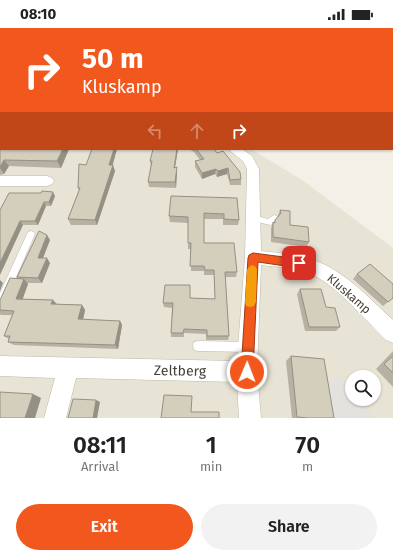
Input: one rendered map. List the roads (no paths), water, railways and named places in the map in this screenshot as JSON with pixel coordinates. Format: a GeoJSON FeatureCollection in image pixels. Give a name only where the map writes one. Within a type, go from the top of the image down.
{"type":"FeatureCollection","features":[{"type":"Feature","properties":{"kind":"street"},"geometry":{"type":"LineString","coordinates":[[243,154],[253,169],[253,258],[247,372],[250,418]]}},
{"type":"Feature","properties":{"kind":"street"},"geometry":{"type":"LineString","coordinates":[[0,181],[47,181]]}},
{"type":"Feature","properties":{"kind":"street","name":"Kluskamp"},"geometry":{"type":"LineString","coordinates":[[253,258],[299,263],[311,266],[329,275],[393,333]]}},
{"type":"Feature","properties":{"kind":"street","name":"Zeltberg"},"geometry":{"type":"LineString","coordinates":[[0,366],[247,372]]}},
{"type":"Feature","properties":{"kind":"street"},"geometry":{"type":"LineString","coordinates":[[55,418],[68,368]]}},
{"type":"Feature","properties":{"kind":"lane"},"geometry":{"type":"LineString","coordinates":[[253,218],[270,222],[274,218]]}},
{"type":"Feature","properties":{"kind":"lane"},"geometry":{"type":"LineString","coordinates":[[0,304],[32,234]]}},
{"type":"Feature","properties":{"kind":"lane"},"geometry":{"type":"LineString","coordinates":[[198,346],[248,347]]}}]}
